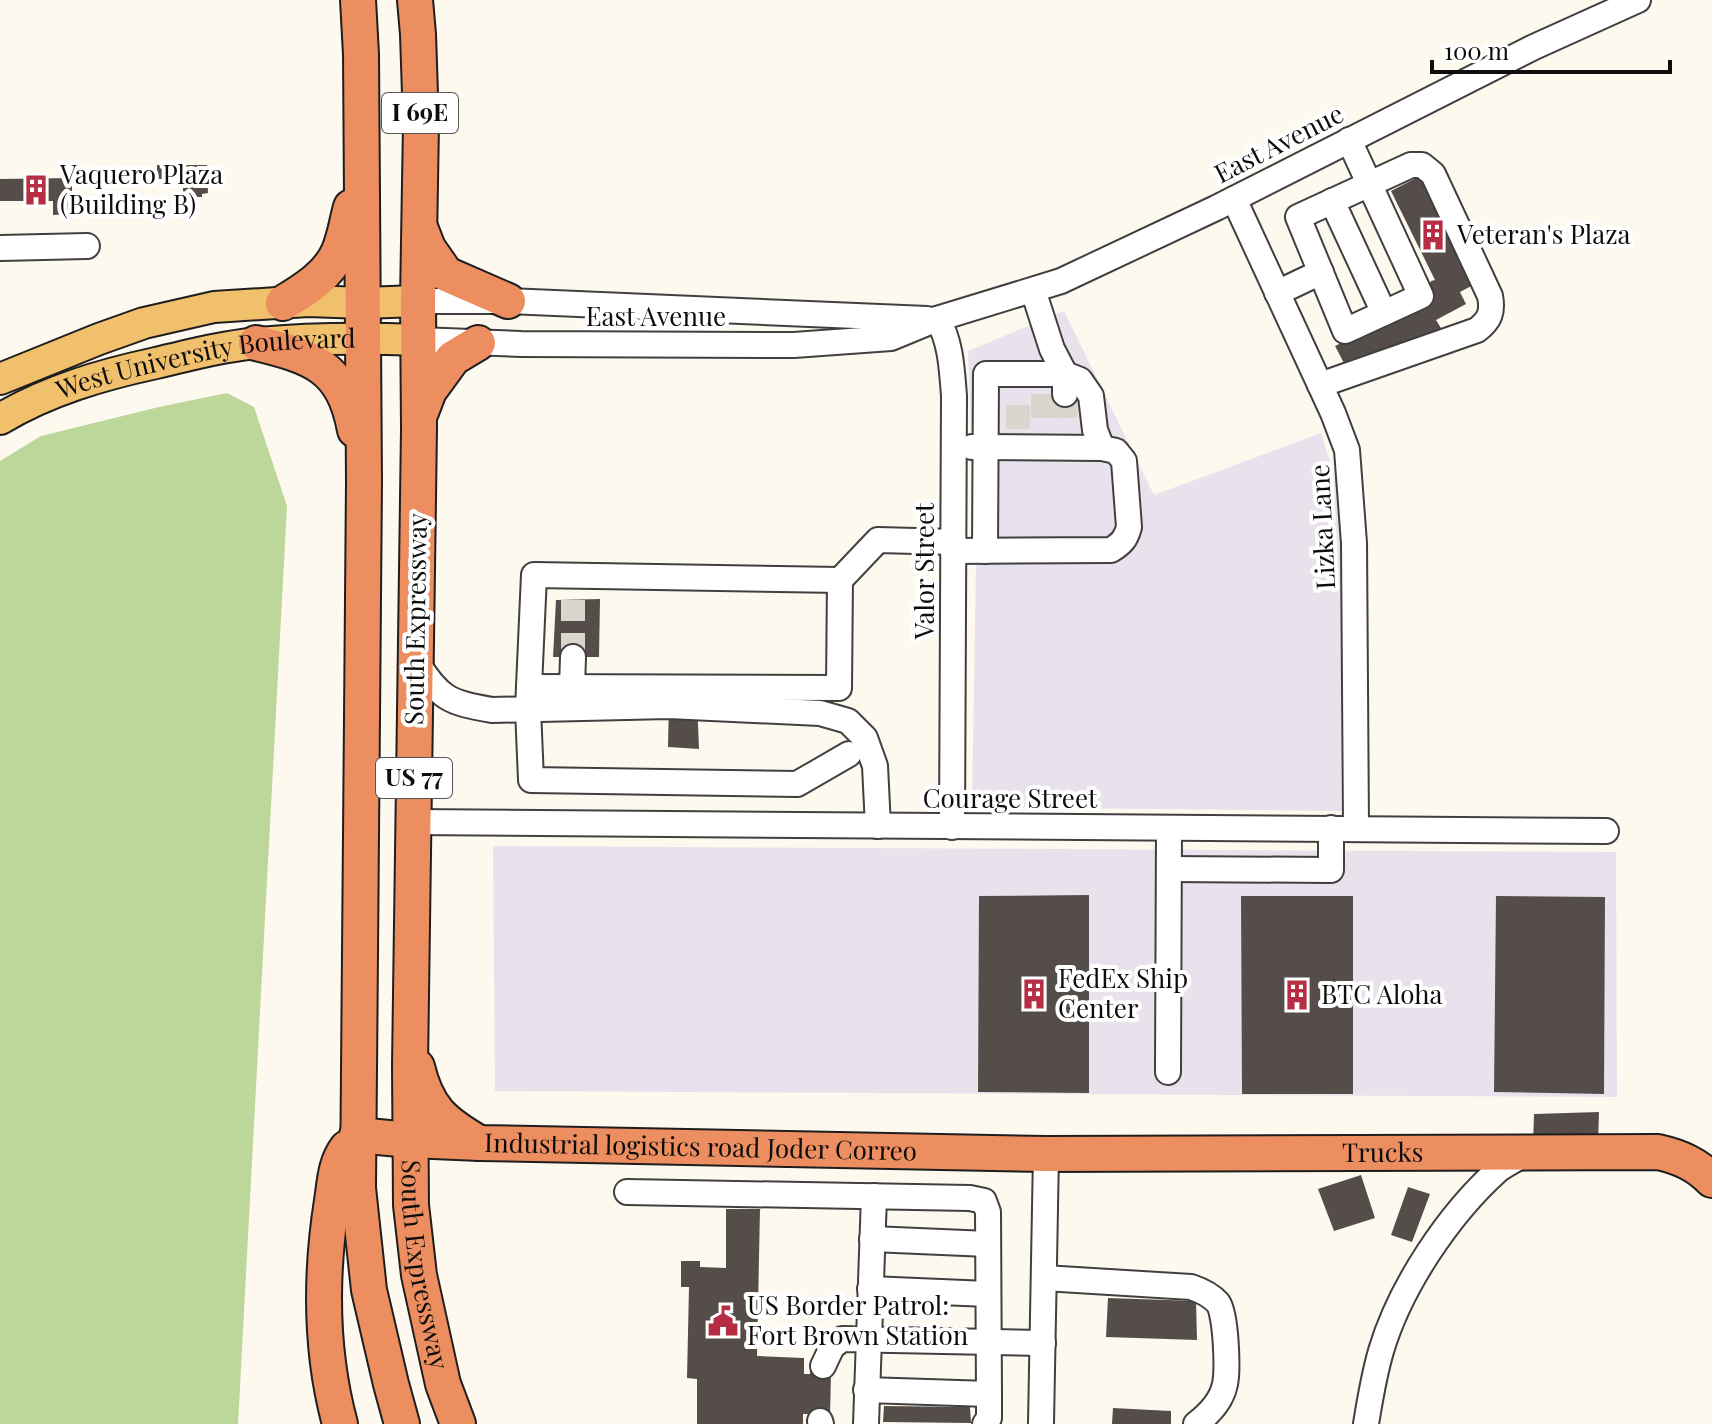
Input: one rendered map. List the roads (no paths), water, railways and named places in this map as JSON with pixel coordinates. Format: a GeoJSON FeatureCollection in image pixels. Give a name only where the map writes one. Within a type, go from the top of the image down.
{"type":"FeatureCollection","features":[{"type":"Feature","properties":{"kind":"highway","name":"South Expressway"},"geometry":{"type":"LineString","coordinates":[[358,0],[364,481],[358,1188],[369,1290],[402,1424]]}},
{"type":"Feature","properties":{"kind":"highway","name":"South Expressway"},"geometry":{"type":"LineString","coordinates":[[415,0],[421,124],[411,1205],[419,1275],[443,1384],[455,1422]]}},
{"type":"Feature","properties":{"kind":"highway"},"geometry":{"type":"LineString","coordinates":[[283,303],[307,289],[326,272],[339,251],[362,164]]}},
{"type":"Feature","properties":{"kind":"highway"},"geometry":{"type":"LineString","coordinates":[[419,226],[428,248],[446,274],[508,301]]}},
{"type":"Feature","properties":{"kind":"highway"},"geometry":{"type":"LineString","coordinates":[[256,343],[294,353],[317,363],[331,375],[346,400],[353,422],[364,481]]}},
{"type":"Feature","properties":{"kind":"highway"},"geometry":{"type":"LineString","coordinates":[[419,416],[429,391],[453,358],[478,343]]}},
{"type":"Feature","properties":{"kind":"highway"},"geometry":{"type":"LineString","coordinates":[[411,1037],[426,1097],[456,1129],[480,1143]]}},
{"type":"Feature","properties":{"kind":"highway"},"geometry":{"type":"LineString","coordinates":[[340,1424],[324,1341],[324,1284],[328,1225],[339,1160],[357,1135]]}},
{"type":"Feature","properties":{"kind":"highway","name":"Industrial logistics road Joder Correo"},"geometry":{"type":"LineString","coordinates":[[357,1135],[480,1143],[1046,1154]]}},
{"type":"Feature","properties":{"kind":"highway","name":"Trucks"},"geometry":{"type":"LineString","coordinates":[[1046,1154],[1658,1152],[1680,1157],[1712,1180]]}},
{"type":"Feature","properties":{"kind":"main road","name":"West University Boulevard"},"geometry":{"type":"LineString","coordinates":[[1,377],[144,323],[214,307],[308,301],[418,301]]}},
{"type":"Feature","properties":{"kind":"main road","name":"West University Boulevard"},"geometry":{"type":"LineString","coordinates":[[0,419],[65,387],[109,373],[256,343],[363,338],[419,340]]}},
{"type":"Feature","properties":{"kind":"street","name":"East Avenue"},"geometry":{"type":"LineString","coordinates":[[419,340],[794,345],[891,338],[937,319],[1061,281],[1234,199],[1534,47],[1638,0]]}},
{"type":"Feature","properties":{"kind":"street"},"geometry":{"type":"LineString","coordinates":[[1320,385],[1477,330],[1487,322],[1492,310],[1490,296],[1433,174],[1422,165],[1411,165],[1369,183],[1298,217],[1345,331],[1421,296],[1369,183],[1349,140]]}},
{"type":"Feature","properties":{"kind":"street","name":"Lizka Lane"},"geometry":{"type":"LineString","coordinates":[[1234,199],[1347,450],[1354,543],[1344,828],[1331,870],[1260,869]]}},
{"type":"Feature","properties":{"kind":"street"},"geometry":{"type":"LineString","coordinates":[[1332,201],[1384,313]]}},
{"type":"Feature","properties":{"kind":"street"},"geometry":{"type":"LineString","coordinates":[[0,248],[87,246]]}},
{"type":"Feature","properties":{"kind":"street"},"geometry":{"type":"LineString","coordinates":[[1277,293],[1321,272]]}},
{"type":"Feature","properties":{"kind":"street"},"geometry":{"type":"LineString","coordinates":[[1033,290],[1052,349],[1054,384]]}},
{"type":"Feature","properties":{"kind":"street","name":"East Avenue"},"geometry":{"type":"LineString","coordinates":[[418,301],[508,301],[937,319]]}},
{"type":"Feature","properties":{"kind":"street","name":"Valor Street"},"geometry":{"type":"LineString","coordinates":[[937,319],[952,371],[954,396],[952,827]]}},
{"type":"Feature","properties":{"kind":"street"},"geometry":{"type":"LineString","coordinates":[[985,551],[986,374],[1018,384],[1080,380],[1091,396],[1095,430],[1102,448]]}},
{"type":"Feature","properties":{"kind":"street"},"geometry":{"type":"LineString","coordinates":[[416,661],[443,696],[465,705],[492,710],[572,687],[839,688],[840,580],[878,540],[985,551],[1111,550],[1126,537],[1129,527],[1124,461],[1116,451],[1055,438],[1018,438],[986,447],[954,446]]}},
{"type":"Feature","properties":{"kind":"street"},"geometry":{"type":"LineString","coordinates":[[840,580],[573,588],[534,575],[528,698],[531,780],[797,784],[849,754]]}},
{"type":"Feature","properties":{"kind":"street"},"geometry":{"type":"LineString","coordinates":[[572,687],[573,657]]}},
{"type":"Feature","properties":{"kind":"street"},"geometry":{"type":"LineString","coordinates":[[528,698],[820,713],[848,721],[865,738],[875,766],[878,826]]}},
{"type":"Feature","properties":{"kind":"street","name":"Courage Street"},"geometry":{"type":"LineString","coordinates":[[414,822],[1606,831]]}},
{"type":"Feature","properties":{"kind":"street"},"geometry":{"type":"LineString","coordinates":[[1168,1072],[1169,828]]}},
{"type":"Feature","properties":{"kind":"street"},"geometry":{"type":"LineString","coordinates":[[1169,869],[1260,869],[1259,828]]}},
{"type":"Feature","properties":{"kind":"street"},"geometry":{"type":"LineString","coordinates":[[698,1192],[700,1148]]}},
{"type":"Feature","properties":{"kind":"street"},"geometry":{"type":"LineString","coordinates":[[1366,1424],[1381,1350],[1393,1319],[1429,1253],[1455,1218],[1500,1168],[1527,1153]]}},
{"type":"Feature","properties":{"kind":"street"},"geometry":{"type":"LineString","coordinates":[[1046,1154],[1041,1424],[1050,1424]]}},
{"type":"Feature","properties":{"kind":"street"},"geometry":{"type":"LineString","coordinates":[[627,1192],[970,1198],[984,1201],[988,1212],[989,1394],[989,1418],[985,1424]]}},
{"type":"Feature","properties":{"kind":"street"},"geometry":{"type":"LineString","coordinates":[[866,1424],[874,1196]]}},
{"type":"Feature","properties":{"kind":"street"},"geometry":{"type":"LineString","coordinates":[[872,1239],[988,1244]]}},
{"type":"Feature","properties":{"kind":"street"},"geometry":{"type":"LineString","coordinates":[[1044,1278],[1191,1287],[1218,1303],[1224,1317],[1225,1384],[1219,1400],[1196,1424]]}},
{"type":"Feature","properties":{"kind":"street"},"geometry":{"type":"LineString","coordinates":[[870,1289],[988,1294]]}},
{"type":"Feature","properties":{"kind":"street"},"geometry":{"type":"LineString","coordinates":[[823,1366],[832,1347],[842,1339],[1043,1343]]}},
{"type":"Feature","properties":{"kind":"street"},"geometry":{"type":"LineString","coordinates":[[866,1390],[989,1394]]}},
{"type":"Feature","properties":{"kind":"tunnel"},"geometry":{"type":"LineString","coordinates":[[1018,394],[1018,429]]}},
{"type":"Feature","properties":{"kind":"tunnel"},"geometry":{"type":"LineString","coordinates":[[1043,394],[1043,428]]}},
{"type":"Feature","properties":{"kind":"tunnel"},"geometry":{"type":"LineString","coordinates":[[1065,394],[1066,428]]}},
{"type":"Feature","properties":{"kind":"tunnel"},"geometry":{"type":"LineString","coordinates":[[573,600],[573,657]]}},
{"type":"Feature","properties":{"kind":"place","name":"Vaquero Plaza (Building B)"},"geometry":{"type":"Point","coordinates":[36,190]}},
{"type":"Feature","properties":{"kind":"place","name":"Veteran's Plaza"},"geometry":{"type":"Point","coordinates":[1433,235]}},
{"type":"Feature","properties":{"kind":"place","name":"FedEx Ship Center"},"geometry":{"type":"Point","coordinates":[1034,994]}},
{"type":"Feature","properties":{"kind":"place","name":"BTC Aloha"},"geometry":{"type":"Point","coordinates":[1297,995]}},
{"type":"Feature","properties":{"kind":"place","name":"US Border Patrol: Fort Brown Station"},"geometry":{"type":"Point","coordinates":[723,1321]}}]}
